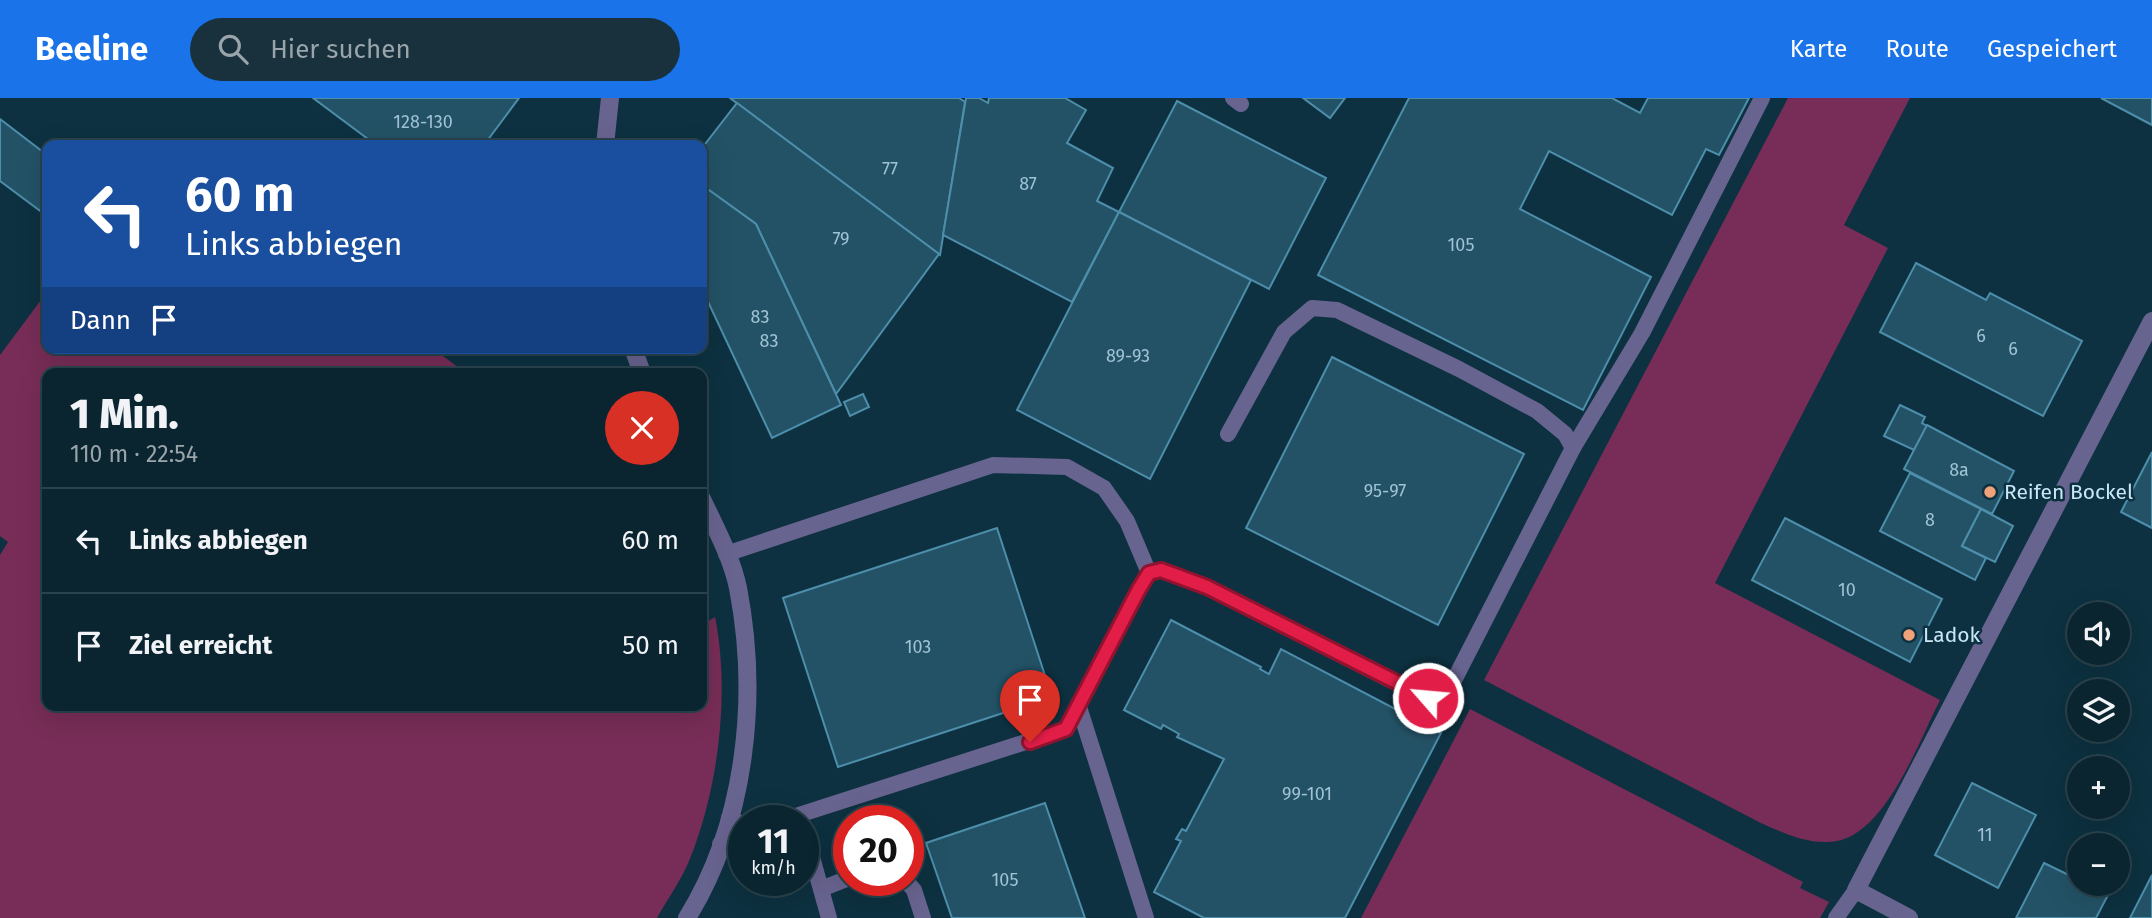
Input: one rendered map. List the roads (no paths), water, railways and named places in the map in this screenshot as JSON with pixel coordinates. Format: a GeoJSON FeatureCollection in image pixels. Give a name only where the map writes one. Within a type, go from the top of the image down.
{"type":"FeatureCollection","features":[{"type":"Feature","properties":{"kind":"street"},"geometry":{"type":"LineString","coordinates":[[606,140],[610,98]]}},
{"type":"Feature","properties":{"kind":"street"},"geometry":{"type":"LineString","coordinates":[[1909,918],[1856,890],[2152,321]]}},
{"type":"Feature","properties":{"kind":"street"},"geometry":{"type":"LineString","coordinates":[[707,510],[737,586],[748,668],[746,739],[738,805]]}},
{"type":"Feature","properties":{"kind":"street"},"geometry":{"type":"LineString","coordinates":[[687,918],[702,894],[720,844],[728,832]]}},
{"type":"Feature","properties":{"kind":"lane"},"geometry":{"type":"LineString","coordinates":[[819,820],[1066,729],[1149,573],[1161,570],[1207,587],[1428,698],[1447,694],[1573,448],[1642,333],[1762,98]]}},
{"type":"Feature","properties":{"kind":"lane"},"geometry":{"type":"LineString","coordinates":[[1228,434],[1284,332],[1312,308],[1337,310],[1470,375],[1537,411],[1565,434],[1573,448]]}},
{"type":"Feature","properties":{"kind":"lane"},"geometry":{"type":"LineString","coordinates":[[726,554],[993,465],[1067,467],[1104,488],[1127,521],[1149,573]]}},
{"type":"Feature","properties":{"kind":"lane"},"geometry":{"type":"LineString","coordinates":[[1078,705],[1146,918]]}},
{"type":"Feature","properties":{"kind":"lane"},"geometry":{"type":"LineString","coordinates":[[720,844],[728,844]]}},
{"type":"Feature","properties":{"kind":"lane"},"geometry":{"type":"LineString","coordinates":[[819,882],[830,918]]}},
{"type":"Feature","properties":{"kind":"lane"},"geometry":{"type":"LineString","coordinates":[[821,889],[833,884]]}},
{"type":"Feature","properties":{"kind":"lane"},"geometry":{"type":"LineString","coordinates":[[1836,918],[1856,890]]}},
{"type":"Feature","properties":{"kind":"lane"},"geometry":{"type":"LineString","coordinates":[[916,896],[923,918]]}},
{"type":"Feature","properties":{"kind":"place","name":"Reifen Bockel"},"geometry":{"type":"Point","coordinates":[1990,492]}},
{"type":"Feature","properties":{"kind":"place","name":"Ladok"},"geometry":{"type":"Point","coordinates":[1909,635]}}]}
